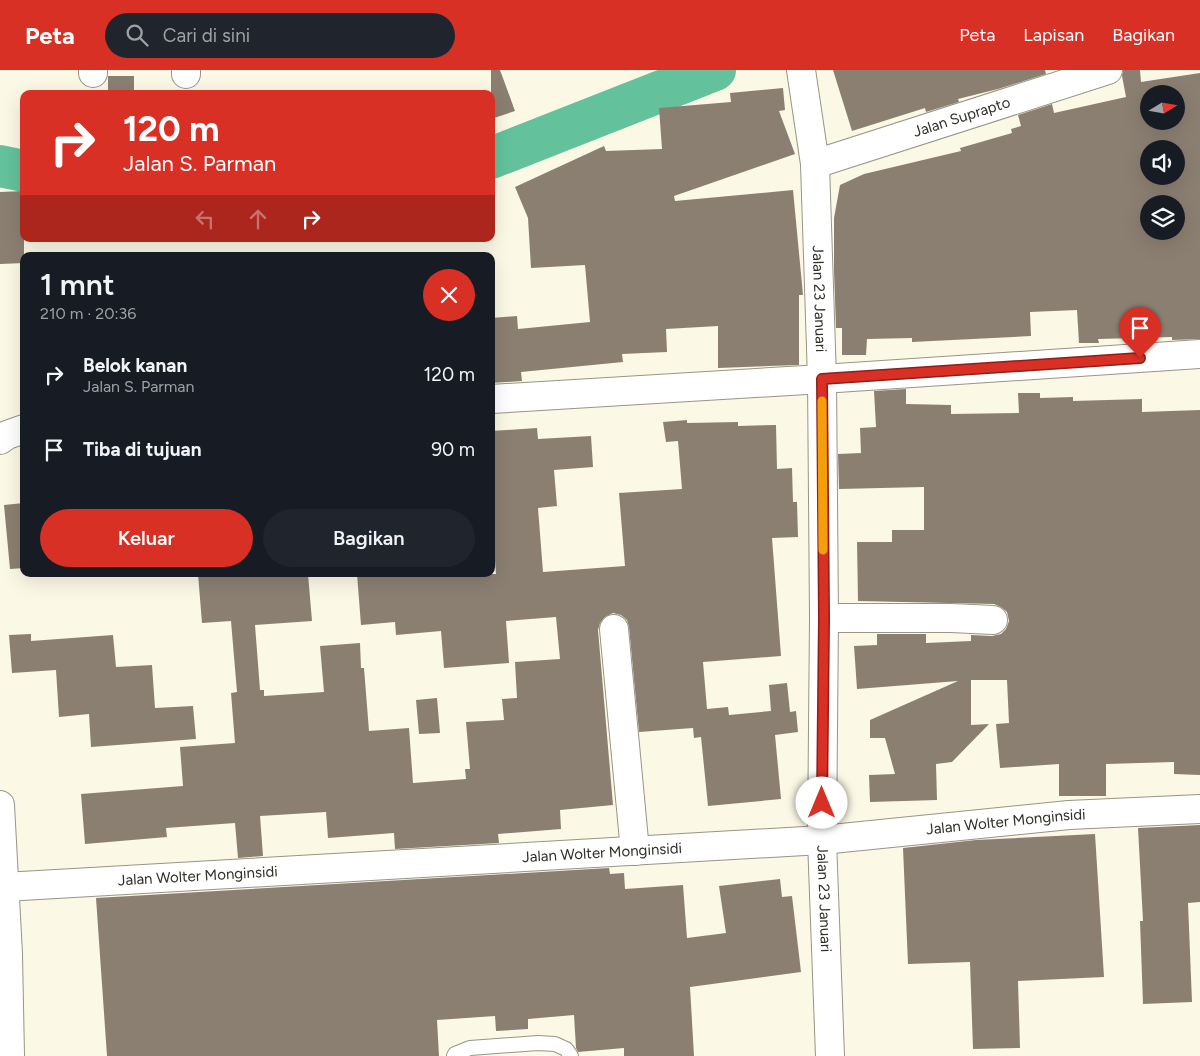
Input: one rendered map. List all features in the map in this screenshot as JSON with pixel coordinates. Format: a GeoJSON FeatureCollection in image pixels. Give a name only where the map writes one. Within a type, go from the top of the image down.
{"type":"FeatureCollection","features":[{"type":"Feature","properties":{"kind":"street","name":"Jalan Suprapto"},"geometry":{"type":"LineString","coordinates":[[816,164],[1108,70]]}},
{"type":"Feature","properties":{"kind":"street","name":"Jalan 23 Januari"},"geometry":{"type":"LineString","coordinates":[[802,77],[816,164],[822,379],[824,618],[822,840],[830,1056]]}},
{"type":"Feature","properties":{"kind":"street"},"geometry":{"type":"LineString","coordinates":[[495,399],[1200,354]]}},
{"type":"Feature","properties":{"kind":"street"},"geometry":{"type":"LineString","coordinates":[[0,440],[20,430]]}},
{"type":"Feature","properties":{"kind":"street"},"geometry":{"type":"LineString","coordinates":[[824,618],[993,620]]}},
{"type":"Feature","properties":{"kind":"street"},"geometry":{"type":"LineString","coordinates":[[614,629],[635,851]]}},
{"type":"Feature","properties":{"kind":"street"},"geometry":{"type":"LineString","coordinates":[[0,805],[4,887],[3,928],[8,964],[10,1056]]}},
{"type":"Feature","properties":{"kind":"street","name":"Jalan Wolter Monginsidi"},"geometry":{"type":"LineString","coordinates":[[4,887],[822,840],[1070,816],[1200,809]]}},
{"type":"Feature","properties":{"kind":"lane"},"geometry":{"type":"LineString","coordinates":[[454,1056],[470,1048],[555,1044],[566,1049],[571,1056]]}},
{"type":"Feature","properties":{"kind":"building"},"geometry":{"type":"Polygon","coordinates":[[[491,70],[500,70],[515,111],[495,118],[495,90],[491,90],[491,70]]]}},
{"type":"Feature","properties":{"kind":"building"},"geometry":{"type":"Polygon","coordinates":[[[833,70],[1045,70],[1046,74],[958,99],[959,102],[926,112],[925,108],[852,131],[833,70]]]}},
{"type":"Feature","properties":{"kind":"building"},"geometry":{"type":"Polygon","coordinates":[[[1123,70],[1140,70],[1141,82],[1200,73],[1200,339],[1172,340],[1172,337],[1098,339],[1099,343],[1079,343],[1077,310],[1030,312],[1031,336],[912,342],[912,338],[867,339],[866,355],[842,355],[842,328],[836,328],[834,271],[834,218],[840,185],[864,174],[961,151],[960,148],[1012,133],[1011,129],[1021,126],[1018,115],[1052,104],[1054,113],[1126,97],[1122,76],[1123,70]]]}},
{"type":"Feature","properties":{"kind":"building"},"geometry":{"type":"Polygon","coordinates":[[[108,76],[134,76],[134,90],[108,90],[108,76]]]}},
{"type":"Feature","properties":{"kind":"building"},"geometry":{"type":"Polygon","coordinates":[[[783,88],[785,110],[779,111],[795,154],[674,196],[675,201],[793,190],[803,295],[799,295],[799,365],[718,368],[718,326],[666,329],[667,352],[622,354],[623,362],[521,372],[522,381],[495,383],[495,318],[517,316],[518,329],[590,322],[585,265],[531,268],[528,218],[515,187],[604,146],[606,151],[662,149],[659,108],[731,102],[730,93],[783,88]]]}},
{"type":"Feature","properties":{"kind":"building"},"geometry":{"type":"Polygon","coordinates":[[[20,191],[20,242],[24,242],[24,252],[20,252],[20,263],[0,264],[0,192],[20,191]]]}},
{"type":"Feature","properties":{"kind":"building"},"geometry":{"type":"Polygon","coordinates":[[[906,389],[906,404],[951,405],[951,414],[1019,413],[1018,393],[1040,393],[1040,398],[1073,397],[1073,401],[1142,399],[1142,412],[1200,410],[1200,775],[1174,774],[1174,762],[1106,764],[1106,796],[1059,796],[1059,764],[1000,768],[996,724],[1009,723],[1007,680],[971,680],[971,725],[989,724],[952,762],[936,764],[937,800],[870,802],[869,775],[895,774],[885,738],[870,738],[870,720],[958,681],[857,689],[854,646],[877,645],[877,634],[926,634],[926,643],[971,641],[971,635],[992,636],[1001,634],[1006,629],[1009,621],[1007,612],[994,604],[858,601],[857,542],[892,542],[892,530],[924,530],[924,487],[839,489],[838,454],[861,453],[860,428],[876,427],[874,391],[906,389]]]}},
{"type":"Feature","properties":{"kind":"building"},"geometry":{"type":"Polygon","coordinates":[[[687,420],[687,423],[738,422],[738,426],[776,425],[777,469],[792,468],[793,502],[797,502],[798,537],[772,538],[781,656],[703,662],[707,709],[728,707],[729,715],[771,711],[769,685],[787,683],[790,712],[796,711],[798,732],[775,735],[781,799],[708,806],[701,737],[694,738],[693,728],[639,732],[629,627],[627,620],[621,615],[613,613],[605,617],[600,623],[598,630],[613,805],[560,810],[561,829],[498,834],[499,843],[395,849],[394,833],[328,838],[326,812],[260,816],[263,856],[238,858],[235,823],[166,828],[167,837],[85,844],[81,794],[183,786],[180,747],[235,743],[231,693],[237,692],[231,621],[202,623],[198,577],[308,577],[312,621],[255,625],[260,690],[264,690],[264,696],[324,692],[320,646],[360,643],[361,668],[364,668],[369,731],[409,728],[413,783],[466,779],[465,769],[470,769],[466,722],[504,720],[502,699],[517,698],[515,662],[560,659],[556,617],[506,621],[509,663],[444,668],[441,631],[396,635],[395,622],[361,625],[357,577],[495,577],[495,431],[537,428],[538,439],[591,436],[593,467],[554,470],[557,506],[538,508],[543,572],[625,566],[619,493],[682,489],[678,441],[666,442],[663,422],[687,420]]]}},
{"type":"Feature","properties":{"kind":"building"},"geometry":{"type":"Polygon","coordinates":[[[20,503],[20,568],[10,569],[4,505],[20,503]]]}},
{"type":"Feature","properties":{"kind":"building"},"geometry":{"type":"Polygon","coordinates":[[[31,634],[31,641],[113,635],[116,667],[152,665],[155,708],[193,706],[196,739],[91,747],[89,714],[59,717],[56,670],[12,673],[9,635],[31,634]]]}},
{"type":"Feature","properties":{"kind":"building"},"geometry":{"type":"Polygon","coordinates":[[[437,698],[440,733],[419,734],[416,700],[437,698]]]}},
{"type":"Feature","properties":{"kind":"building"},"geometry":{"type":"Polygon","coordinates":[[[1200,825],[1200,902],[1188,903],[1192,1002],[1143,1004],[1140,921],[1143,921],[1138,828],[1200,825]]]}},
{"type":"Feature","properties":{"kind":"building"},"geometry":{"type":"Polygon","coordinates":[[[1095,834],[1104,977],[1018,981],[1020,1048],[973,1049],[970,962],[908,964],[903,848],[976,840],[1095,834]]]}},
{"type":"Feature","properties":{"kind":"building"},"geometry":{"type":"Polygon","coordinates":[[[609,868],[610,874],[624,873],[625,889],[683,885],[687,938],[726,933],[719,886],[780,879],[782,897],[792,896],[801,972],[690,987],[694,1056],[624,1056],[624,1048],[578,1052],[576,1048],[574,1015],[528,1019],[528,1029],[496,1031],[495,1016],[437,1020],[439,1056],[107,1056],[96,898],[609,868]]]}},
{"type":"Feature","properties":{"kind":"waterway"},"geometry":{"type":"LineString","coordinates":[[495,156],[715,70]]}},
{"type":"Feature","properties":{"kind":"waterway"},"geometry":{"type":"LineString","coordinates":[[0,166],[20,170]]}},
{"type":"Feature","properties":{"kind":"slow traffic"},"geometry":{"type":"LineString","coordinates":[[822,401],[823,550]]}},
{"type":"Feature","properties":{"kind":"route"},"geometry":{"type":"LineString","coordinates":[[822,803],[824,618],[822,379],[1140,358]]}}]}
